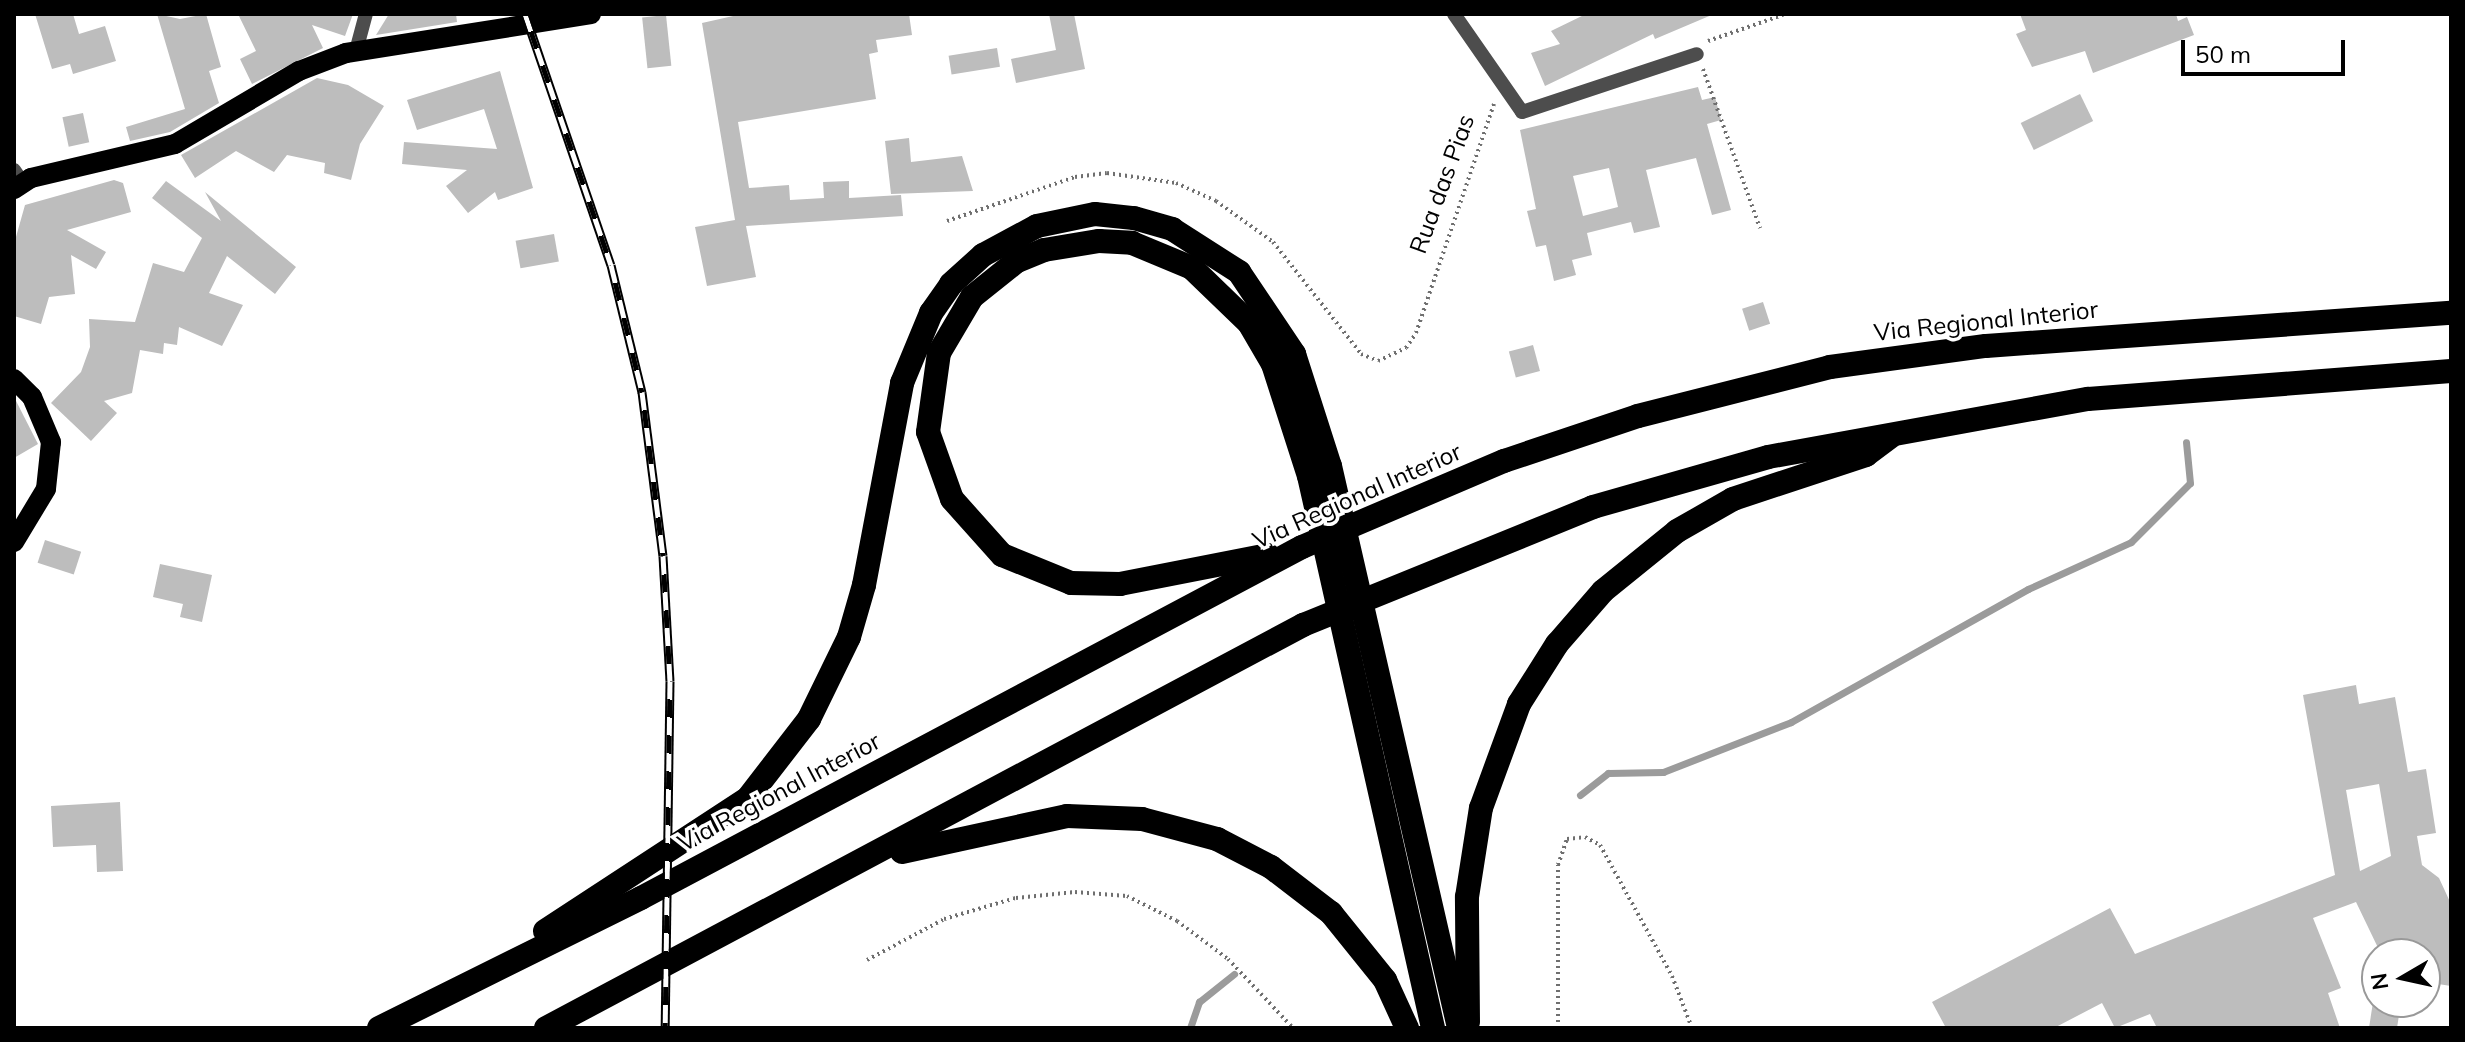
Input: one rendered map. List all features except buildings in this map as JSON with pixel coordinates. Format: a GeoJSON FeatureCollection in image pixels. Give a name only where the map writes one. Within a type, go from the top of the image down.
{"type":"FeatureCollection","features":[{"type":"Feature","properties":{"kind":"highway"},"geometry":{"type":"LineString","coordinates":[[506,960],[580,905],[706,831],[748,798],[782,757],[830,682],[864,585],[892,424],[915,346],[951,284],[1007,238],[1095,214],[1172,229],[1210,249],[1270,309],[1294,354],[1364,669],[1433,1028]]}},
{"type":"Feature","properties":{"kind":"highway"},"geometry":{"type":"LineString","coordinates":[[1302,547],[1120,584],[1071,583],[1002,555],[952,499],[936,463],[928,432],[939,353],[972,297],[1017,261],[1099,241],[1162,252],[1221,290],[1249,323],[1273,364],[1319,471]]}},
{"type":"Feature","properties":{"kind":"highway","name":"Via Regional Interior"},"geometry":{"type":"LineString","coordinates":[[379,1028],[506,960],[641,898],[1302,547],[1504,461],[1638,416],[1830,367],[1986,346],[2451,313]]}},
{"type":"Feature","properties":{"kind":"highway"},"geometry":{"type":"LineString","coordinates":[[546,1028],[715,942],[1303,625],[1427,571],[1699,473],[1897,432],[2159,390],[2451,371]]}},
{"type":"Feature","properties":{"kind":"highway"},"geometry":{"type":"LineString","coordinates":[[1469,1028],[1467,897],[1481,808],[1519,704],[1557,644],[1603,591],[1677,531],[1733,499],[1866,455],[1897,432]]}},
{"type":"Feature","properties":{"kind":"highway"},"geometry":{"type":"LineString","coordinates":[[1364,669],[1459,1028]]}},
{"type":"Feature","properties":{"kind":"highway"},"geometry":{"type":"LineString","coordinates":[[850,870],[925,844],[1042,819],[1104,815],[1178,827],[1271,867],[1331,913],[1385,980],[1407,1028]]}},
{"type":"Feature","properties":{"kind":"main road"},"geometry":{"type":"LineString","coordinates":[[17,181],[175,144],[299,71],[356,51],[591,14]]}},
{"type":"Feature","properties":{"kind":"main road"},"geometry":{"type":"LineString","coordinates":[[14,379],[32,397],[51,442],[46,489],[14,542]]}},
{"type":"Feature","properties":{"kind":"street"},"geometry":{"type":"LineString","coordinates":[[356,51],[366,14]]}},
{"type":"Feature","properties":{"kind":"street"},"geometry":{"type":"LineString","coordinates":[[1454,14],[1522,112],[1697,54]]}},
{"type":"Feature","properties":{"kind":"path"},"geometry":{"type":"LineString","coordinates":[[1760,228],[1697,54],[1706,41],[1785,14]]}},
{"type":"Feature","properties":{"kind":"path","name":"Rua das Pias"},"geometry":{"type":"LineString","coordinates":[[1378,361],[1406,348],[1416,333],[1502,84]]}},
{"type":"Feature","properties":{"kind":"path"},"geometry":{"type":"LineString","coordinates":[[1558,1028],[1558,865],[1567,839],[1585,837],[1600,845],[1672,976],[1692,1028]]}},
{"type":"Feature","properties":{"kind":"path"},"geometry":{"type":"LineString","coordinates":[[867,960],[944,919],[1016,898],[1075,892],[1127,896],[1177,921],[1228,959],[1293,1028]]}},
{"type":"Feature","properties":{"kind":"waterway"},"geometry":{"type":"LineString","coordinates":[[1580,795],[1608,773],[1663,772],[1791,722],[2028,589],[2131,542],[2190,483],[2186,442]]}},
{"type":"Feature","properties":{"kind":"waterway"},"geometry":{"type":"LineString","coordinates":[[1190,1028],[1199,1002],[1234,974]]}},
{"type":"Feature","properties":{"kind":"railway"},"geometry":{"type":"LineString","coordinates":[[525,14],[611,265],[642,392],[663,556],[670,681],[665,1028]]}}]}
